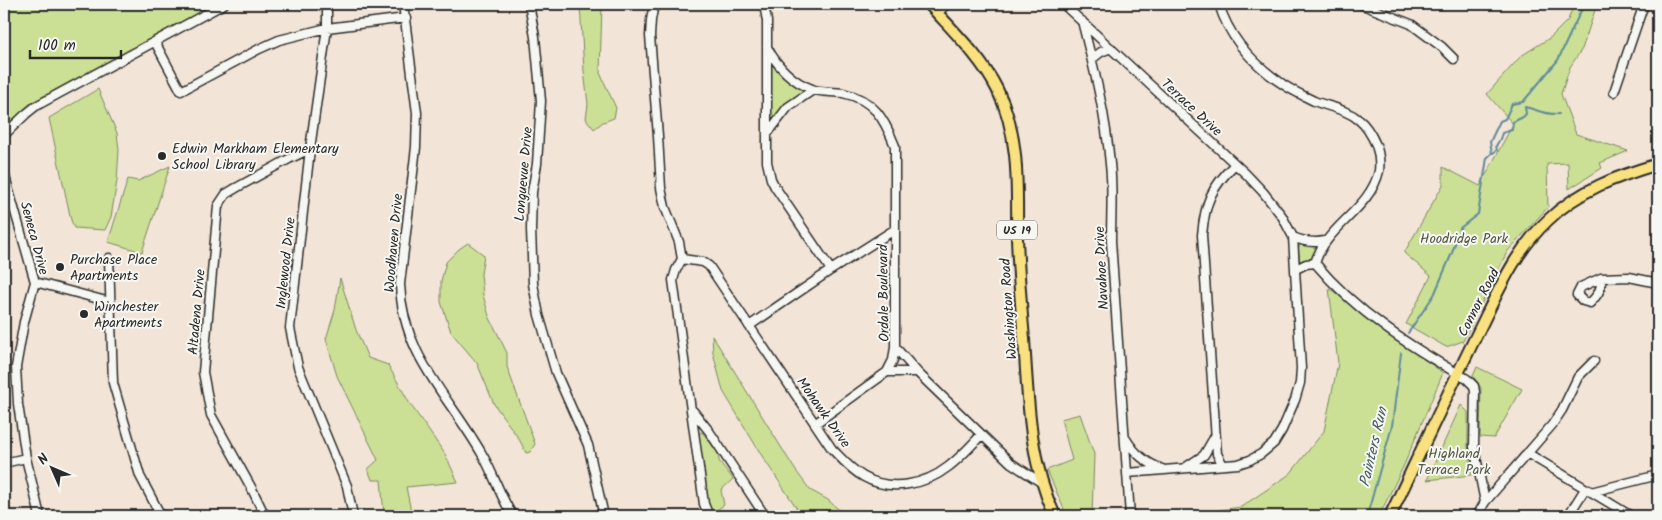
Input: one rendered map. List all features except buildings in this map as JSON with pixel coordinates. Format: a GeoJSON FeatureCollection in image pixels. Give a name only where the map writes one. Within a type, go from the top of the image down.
{"type":"FeatureCollection","features":[{"type":"Feature","properties":{"kind":"main road","name":"Washington Road"},"geometry":{"type":"LineString","coordinates":[[928,4],[987,71],[1001,98],[1010,125],[1017,169],[1018,252],[1028,397],[1035,452],[1042,483],[1055,516]]}},
{"type":"Feature","properties":{"kind":"main road","name":"Connor Road"},"geometry":{"type":"LineString","coordinates":[[1390,516],[1457,374],[1514,262],[1529,240],[1548,220],[1584,192],[1626,174],[1658,164]]}},
{"type":"Feature","properties":{"kind":"street"},"geometry":{"type":"LineString","coordinates":[[4,135],[36,106],[224,4]]}},
{"type":"Feature","properties":{"kind":"street","name":"Inglewood Drive"},"geometry":{"type":"LineString","coordinates":[[328,4],[327,28],[310,150],[290,328],[298,367],[347,486],[353,516]]}},
{"type":"Feature","properties":{"kind":"street","name":"Woodhaven Drive"},"geometry":{"type":"LineString","coordinates":[[403,4],[418,113],[416,147],[400,284],[400,298],[405,324],[415,351],[482,453],[506,506],[513,516]]}},
{"type":"Feature","properties":{"kind":"street","name":"Longuevue Drive"},"geometry":{"type":"LineString","coordinates":[[529,4],[535,37],[541,101],[537,164],[532,192],[533,284],[539,315],[556,373],[588,445],[604,516]]}},
{"type":"Feature","properties":{"kind":"street"},"geometry":{"type":"LineString","coordinates":[[654,4],[650,36],[661,188],[665,207],[679,242],[682,260],[673,280],[704,504],[709,516]]}},
{"type":"Feature","properties":{"kind":"street"},"geometry":{"type":"LineString","coordinates":[[764,4],[767,21],[767,162],[771,179],[831,270]]}},
{"type":"Feature","properties":{"kind":"street"},"geometry":{"type":"LineString","coordinates":[[767,21],[771,4]]}},
{"type":"Feature","properties":{"kind":"street"},"geometry":{"type":"LineString","coordinates":[[937,13],[947,4]]}},
{"type":"Feature","properties":{"kind":"street","name":"Terrace Drive"},"geometry":{"type":"LineString","coordinates":[[1063,4],[1112,48],[1263,192],[1282,216],[1293,237],[1301,368],[1300,383],[1296,400],[1274,443],[1261,454],[1238,464],[1127,473]]}},
{"type":"Feature","properties":{"kind":"street"},"geometry":{"type":"LineString","coordinates":[[1219,4],[1223,17],[1234,38],[1248,56],[1264,71],[1284,86],[1314,101],[1342,110],[1360,120],[1372,134],[1379,153],[1379,169],[1374,184],[1366,198],[1325,242],[1319,251],[1315,263]]}},
{"type":"Feature","properties":{"kind":"street"},"geometry":{"type":"LineString","coordinates":[[1360,4],[1411,24],[1442,47],[1454,59]]}},
{"type":"Feature","properties":{"kind":"street"},"geometry":{"type":"LineString","coordinates":[[1614,92],[1644,4]]}},
{"type":"Feature","properties":{"kind":"street"},"geometry":{"type":"LineString","coordinates":[[155,42],[181,91],[279,40],[327,28],[406,18]]}},
{"type":"Feature","properties":{"kind":"street","name":"Navahoe Drive"},"geometry":{"type":"LineString","coordinates":[[1082,21],[1092,59],[1106,132],[1110,165],[1112,196],[1111,241],[1130,516]]}},
{"type":"Feature","properties":{"kind":"street","name":"Ordale Boulevard"},"geometry":{"type":"LineString","coordinates":[[767,47],[776,62],[791,77],[813,90],[843,94],[862,101],[879,113],[888,128],[895,146],[895,347],[917,372],[1015,466],[1042,483]]}},
{"type":"Feature","properties":{"kind":"street"},"geometry":{"type":"LineString","coordinates":[[1092,59],[1101,52],[1112,48]]}},
{"type":"Feature","properties":{"kind":"street"},"geometry":{"type":"LineString","coordinates":[[767,134],[788,107],[813,90]]}},
{"type":"Feature","properties":{"kind":"street","name":"Altadena Drive"},"geometry":{"type":"LineString","coordinates":[[265,516],[211,415],[204,372],[218,206],[226,194],[289,159],[310,150]]}},
{"type":"Feature","properties":{"kind":"street"},"geometry":{"type":"LineString","coordinates":[[1223,466],[1217,454],[1215,435],[1202,235],[1207,203],[1214,188],[1235,164]]}},
{"type":"Feature","properties":{"kind":"street","name":"Seneca Drive"},"geometry":{"type":"LineString","coordinates":[[4,173],[35,282],[22,330],[16,367],[18,404],[26,458],[40,516]]}},
{"type":"Feature","properties":{"kind":"street"},"geometry":{"type":"LineString","coordinates":[[749,326],[894,230]]}},
{"type":"Feature","properties":{"kind":"street"},"geometry":{"type":"LineString","coordinates":[[1293,237],[1303,241],[1325,242]]}},
{"type":"Feature","properties":{"kind":"street"},"geometry":{"type":"LineString","coordinates":[[109,258],[113,383],[140,476],[161,516]]}},
{"type":"Feature","properties":{"kind":"street","name":"Mohawk Drive"},"geometry":{"type":"LineString","coordinates":[[682,260],[703,262],[708,266],[832,449],[847,465],[865,478],[885,484],[904,485],[925,480],[947,468],[982,435]]}},
{"type":"Feature","properties":{"kind":"street"},"geometry":{"type":"LineString","coordinates":[[1315,263],[1344,294],[1369,315],[1406,343],[1470,382],[1475,392],[1474,447],[1485,502]]}},
{"type":"Feature","properties":{"kind":"street"},"geometry":{"type":"LineString","coordinates":[[1296,269],[1306,264],[1315,263]]}},
{"type":"Feature","properties":{"kind":"street"},"geometry":{"type":"LineString","coordinates":[[1601,278],[1629,277],[1658,283]]}},
{"type":"Feature","properties":{"kind":"street"},"geometry":{"type":"LineString","coordinates":[[35,282],[110,302]]}},
{"type":"Feature","properties":{"kind":"street"},"geometry":{"type":"LineString","coordinates":[[816,423],[887,372],[893,360],[895,347]]}},
{"type":"Feature","properties":{"kind":"street"},"geometry":{"type":"LineString","coordinates":[[1476,516],[1485,502],[1552,425],[1562,410],[1578,377],[1594,361]]}},
{"type":"Feature","properties":{"kind":"street"},"geometry":{"type":"LineString","coordinates":[[887,372],[917,372]]}},
{"type":"Feature","properties":{"kind":"street"},"geometry":{"type":"LineString","coordinates":[[692,409],[765,516]]}},
{"type":"Feature","properties":{"kind":"street"},"geometry":{"type":"LineString","coordinates":[[1185,468],[1204,455],[1215,435]]}},
{"type":"Feature","properties":{"kind":"street"},"geometry":{"type":"LineString","coordinates":[[1124,436],[1140,458],[1148,464],[1164,470]]}},
{"type":"Feature","properties":{"kind":"street"},"geometry":{"type":"LineString","coordinates":[[1527,453],[1631,516]]}},
{"type":"Feature","properties":{"kind":"street"},"geometry":{"type":"LineString","coordinates":[[4,463],[26,458]]}},
{"type":"Feature","properties":{"kind":"street"},"geometry":{"type":"LineString","coordinates":[[1568,516],[1588,490],[1658,475]]}},
{"type":"Feature","properties":{"kind":"green space"},"geometry":{"type":"Polygon","coordinates":[[[4,4],[214,4],[31,103],[4,127],[4,4]]]}},
{"type":"Feature","properties":{"kind":"green space"},"geometry":{"type":"Polygon","coordinates":[[[580,4],[602,4],[600,73],[616,108],[614,118],[603,122],[594,129],[586,119],[588,104],[580,4]]]}},
{"type":"Feature","properties":{"kind":"green space","name":"Hoodridge Park"},"geometry":{"type":"Polygon","coordinates":[[[1574,4],[1597,4],[1582,49],[1570,67],[1561,94],[1576,134],[1628,151],[1600,163],[1602,168],[1569,189],[1568,163],[1547,164],[1548,207],[1507,252],[1463,341],[1446,347],[1406,324],[1431,276],[1404,253],[1443,185],[1443,167],[1480,186],[1513,124],[1487,94],[1521,56],[1551,37],[1568,20],[1574,4]]]}},
{"type":"Feature","properties":{"kind":"green space"},"geometry":{"type":"Polygon","coordinates":[[[770,61],[788,80],[807,92],[769,125],[770,61]]]}},
{"type":"Feature","properties":{"kind":"green space"},"geometry":{"type":"Polygon","coordinates":[[[98,89],[117,133],[119,150],[117,181],[111,217],[105,230],[74,228],[49,118],[98,89]]]}},
{"type":"Feature","properties":{"kind":"green space"},"geometry":{"type":"Polygon","coordinates":[[[170,166],[142,252],[108,242],[128,179],[138,181],[170,166]]]}},
{"type":"Feature","properties":{"kind":"green space"},"geometry":{"type":"Polygon","coordinates":[[[468,243],[484,255],[481,274],[483,295],[489,316],[507,353],[507,367],[535,444],[530,452],[526,453],[519,439],[494,404],[477,363],[451,332],[441,302],[441,281],[446,262],[468,243]]]}},
{"type":"Feature","properties":{"kind":"green space"},"geometry":{"type":"Polygon","coordinates":[[[1303,244],[1317,246],[1313,258],[1300,263],[1298,247],[1303,244]]]}},
{"type":"Feature","properties":{"kind":"green space"},"geometry":{"type":"Polygon","coordinates":[[[340,278],[356,330],[368,358],[388,365],[410,404],[445,454],[458,482],[406,487],[412,516],[384,516],[381,480],[372,480],[368,469],[378,460],[337,376],[326,339],[335,310],[340,278]]]}},
{"type":"Feature","properties":{"kind":"green space"},"geometry":{"type":"Polygon","coordinates":[[[1329,288],[1443,373],[1404,465],[1379,516],[1175,516],[1241,507],[1290,474],[1324,431],[1338,363],[1329,288]]]}},
{"type":"Feature","properties":{"kind":"green space"},"geometry":{"type":"Polygon","coordinates":[[[712,335],[794,468],[810,490],[828,500],[846,516],[802,516],[762,456],[723,391],[713,353],[712,335]]]}},
{"type":"Feature","properties":{"kind":"green space"},"geometry":{"type":"Polygon","coordinates":[[[1477,367],[1522,389],[1494,438],[1480,437],[1481,388],[1473,376],[1477,367]]]}},
{"type":"Feature","properties":{"kind":"green space","name":"Highland Terrace Park"},"geometry":{"type":"Polygon","coordinates":[[[1461,405],[1468,412],[1468,446],[1472,475],[1427,480],[1461,405]]]}},
{"type":"Feature","properties":{"kind":"green space"},"geometry":{"type":"Polygon","coordinates":[[[1080,414],[1094,454],[1092,516],[1067,516],[1047,470],[1072,460],[1061,419],[1080,414]]]}},
{"type":"Feature","properties":{"kind":"green space"},"geometry":{"type":"Polygon","coordinates":[[[702,432],[718,453],[719,461],[733,479],[721,490],[724,505],[712,513],[708,502],[698,434],[702,432]]]}},
{"type":"Feature","properties":{"kind":"waterway","name":"Painters Run"},"geometry":{"type":"LineString","coordinates":[[1408,333],[1434,295],[1452,253],[1460,228],[1478,214],[1487,158],[1492,153],[1490,142],[1500,121],[1505,119],[1512,104],[1523,102],[1558,60],[1584,4]]}},
{"type":"Feature","properties":{"kind":"waterway"},"geometry":{"type":"LineString","coordinates":[[1493,153],[1497,150],[1496,146],[1502,133],[1512,130],[1513,122],[1526,114],[1525,107],[1546,113],[1559,114]]}},
{"type":"Feature","properties":{"kind":"waterway","name":"Painters Run"},"geometry":{"type":"LineString","coordinates":[[1367,516],[1392,426],[1401,353]]}},
{"type":"Feature","properties":{"kind":"place","name":"Edwin Markham Elementary School Library"},"geometry":{"type":"Point","coordinates":[162,156]}},
{"type":"Feature","properties":{"kind":"place","name":"Purchase Place Apartments"},"geometry":{"type":"Point","coordinates":[60,267]}},
{"type":"Feature","properties":{"kind":"place","name":"Winchester Apartments"},"geometry":{"type":"Point","coordinates":[84,314]}}]}
